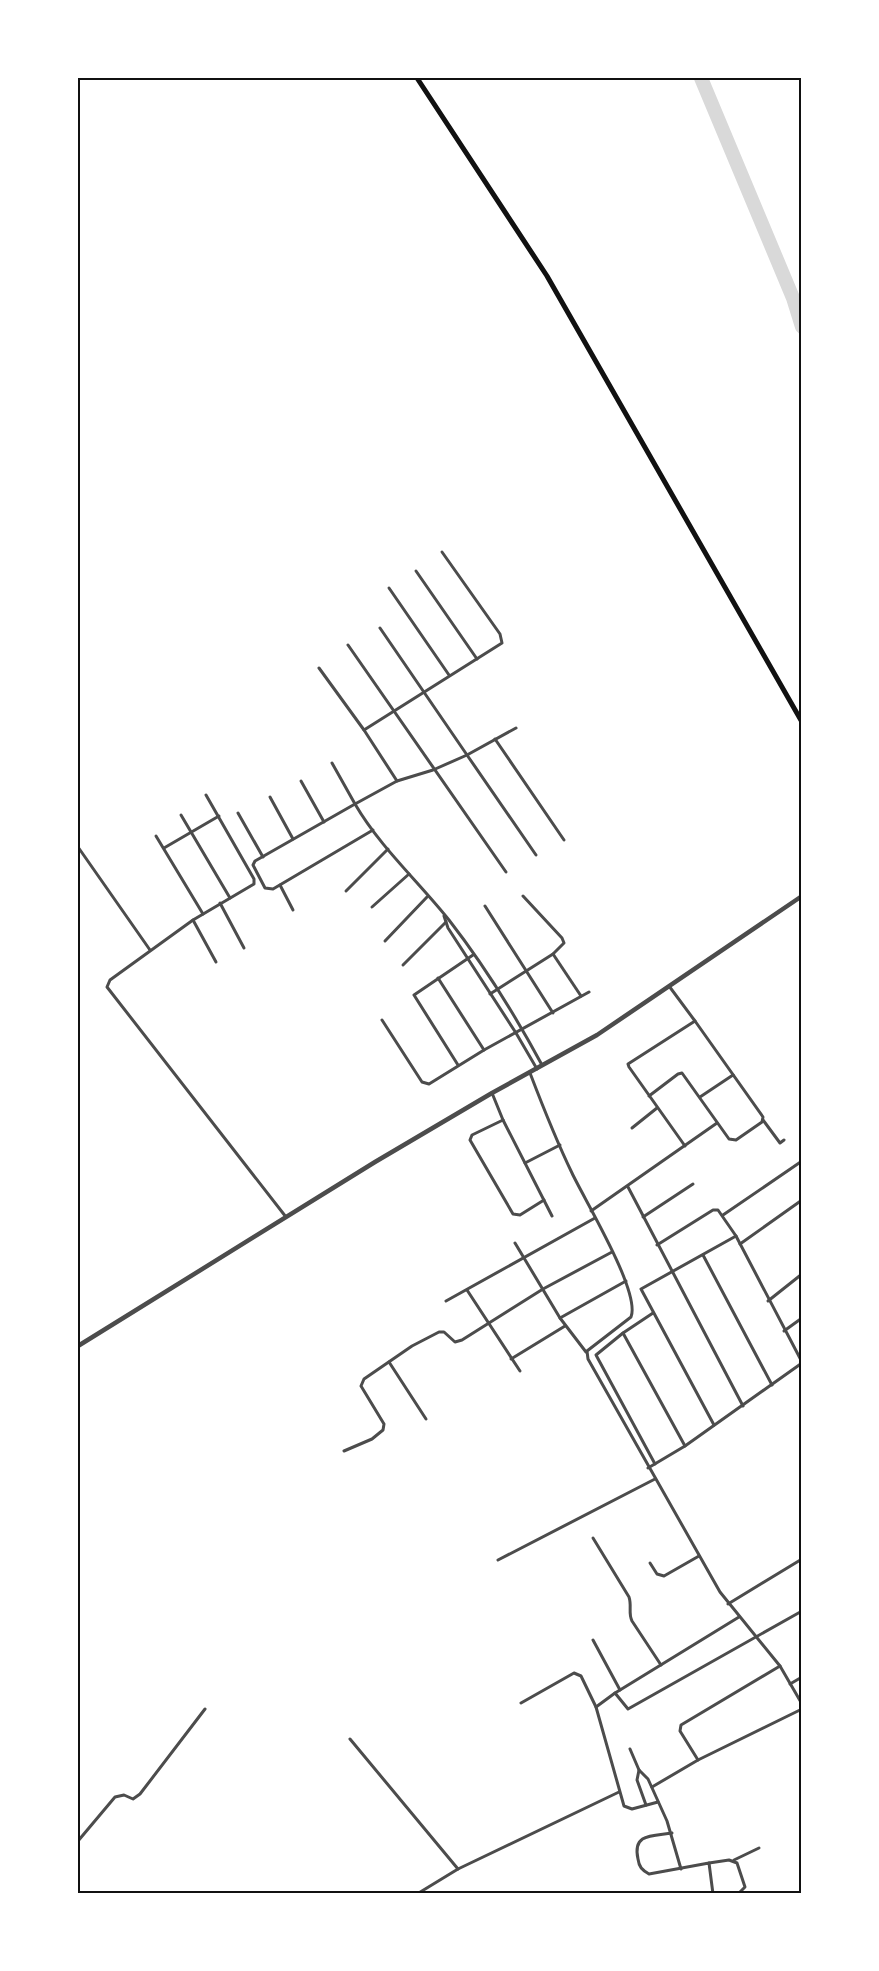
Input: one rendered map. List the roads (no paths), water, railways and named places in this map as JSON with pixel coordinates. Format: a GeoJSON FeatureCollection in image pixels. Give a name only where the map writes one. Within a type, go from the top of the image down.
{"type":"FeatureCollection","features":[{"type":"Feature","properties":{"kind":"main road"},"geometry":{"type":"LineString","coordinates":[[416,78],[547,276],[802,722]]}},
{"type":"Feature","properties":{"kind":"street"},"geometry":{"type":"LineString","coordinates":[[364,730],[502,642],[502,638],[442,552]]}},
{"type":"Feature","properties":{"kind":"street"},"geometry":{"type":"LineString","coordinates":[[416,571],[477,659]]}},
{"type":"Feature","properties":{"kind":"street"},"geometry":{"type":"LineString","coordinates":[[389,588],[450,675]]}},
{"type":"Feature","properties":{"kind":"street"},"geometry":{"type":"LineString","coordinates":[[380,628],[422,692],[536,855]]}},
{"type":"Feature","properties":{"kind":"street"},"geometry":{"type":"LineString","coordinates":[[348,645],[506,872]]}},
{"type":"Feature","properties":{"kind":"street"},"geometry":{"type":"LineString","coordinates":[[318,668],[364,730],[397,781]]}},
{"type":"Feature","properties":{"kind":"street"},"geometry":{"type":"LineString","coordinates":[[373,830],[280,885],[269,889],[260,881],[253,865],[263,857],[397,781],[434,770],[467,755],[516,728]]}},
{"type":"Feature","properties":{"kind":"street"},"geometry":{"type":"LineString","coordinates":[[496,739],[564,840]]}},
{"type":"Feature","properties":{"kind":"street"},"geometry":{"type":"LineString","coordinates":[[332,763],[355,804],[373,830],[427,897],[444,915],[468,959],[537,1069]]}},
{"type":"Feature","properties":{"kind":"street"},"geometry":{"type":"LineString","coordinates":[[301,781],[324,822]]}},
{"type":"Feature","properties":{"kind":"street"},"geometry":{"type":"LineString","coordinates":[[206,795],[255,882],[250,888],[203,914],[150,950],[110,980],[107,987],[286,1217]]}},
{"type":"Feature","properties":{"kind":"street"},"geometry":{"type":"LineString","coordinates":[[270,797],[293,840]]}},
{"type":"Feature","properties":{"kind":"street"},"geometry":{"type":"LineString","coordinates":[[238,813],[263,857]]}},
{"type":"Feature","properties":{"kind":"street"},"geometry":{"type":"LineString","coordinates":[[182,814],[230,898]]}},
{"type":"Feature","properties":{"kind":"street"},"geometry":{"type":"LineString","coordinates":[[164,848],[219,816]]}},
{"type":"Feature","properties":{"kind":"street"},"geometry":{"type":"LineString","coordinates":[[156,836],[203,914]]}},
{"type":"Feature","properties":{"kind":"street"},"geometry":{"type":"LineString","coordinates":[[78,847],[150,950]]}},
{"type":"Feature","properties":{"kind":"street"},"geometry":{"type":"LineString","coordinates":[[346,891],[388,849]]}},
{"type":"Feature","properties":{"kind":"street"},"geometry":{"type":"LineString","coordinates":[[372,907],[409,874]]}},
{"type":"Feature","properties":{"kind":"street"},"geometry":{"type":"LineString","coordinates":[[280,885],[293,910]]}},
{"type":"Feature","properties":{"kind":"street"},"geometry":{"type":"LineString","coordinates":[[490,994],[553,954],[563,945],[564,940],[523,896]]}},
{"type":"Feature","properties":{"kind":"street"},"geometry":{"type":"LineString","coordinates":[[78,1346],[286,1217],[492,1093],[597,1035],[802,896]]}},
{"type":"Feature","properties":{"kind":"street"},"geometry":{"type":"LineString","coordinates":[[385,941],[427,897]]}},
{"type":"Feature","properties":{"kind":"street"},"geometry":{"type":"LineString","coordinates":[[220,904],[244,948]]}},
{"type":"Feature","properties":{"kind":"street"},"geometry":{"type":"LineString","coordinates":[[485,906],[553,1013]]}},
{"type":"Feature","properties":{"kind":"street"},"geometry":{"type":"LineString","coordinates":[[194,920],[216,962]]}},
{"type":"Feature","properties":{"kind":"street"},"geometry":{"type":"LineString","coordinates":[[447,922],[474,954],[523,1030],[543,1066]]}},
{"type":"Feature","properties":{"kind":"street"},"geometry":{"type":"LineString","coordinates":[[403,965],[447,922]]}},
{"type":"Feature","properties":{"kind":"street"},"geometry":{"type":"LineString","coordinates":[[458,1065],[414,998],[419,990],[474,954]]}},
{"type":"Feature","properties":{"kind":"street"},"geometry":{"type":"LineString","coordinates":[[553,954],[581,996]]}},
{"type":"Feature","properties":{"kind":"street"},"geometry":{"type":"LineString","coordinates":[[438,978],[484,1050]]}},
{"type":"Feature","properties":{"kind":"street"},"geometry":{"type":"LineString","coordinates":[[669,986],[695,1020],[780,1143],[784,1140]]}},
{"type":"Feature","properties":{"kind":"street"},"geometry":{"type":"LineString","coordinates":[[382,1020],[425,1084],[428,1084],[484,1050],[589,992]]}},
{"type":"Feature","properties":{"kind":"street"},"geometry":{"type":"LineString","coordinates":[[685,1146],[656,1108],[628,1064],[695,1020]]}},
{"type":"Feature","properties":{"kind":"street"},"geometry":{"type":"LineString","coordinates":[[530,1073],[560,1145],[626,1281],[633,1306],[631,1317],[586,1352]]}},
{"type":"Feature","properties":{"kind":"street"},"geometry":{"type":"LineString","coordinates":[[649,1096],[680,1073],[684,1074],[729,1140],[732,1141],[763,1119]]}},
{"type":"Feature","properties":{"kind":"street"},"geometry":{"type":"LineString","coordinates":[[700,1097],[733,1075]]}},
{"type":"Feature","properties":{"kind":"street"},"geometry":{"type":"LineString","coordinates":[[492,1093],[503,1120],[552,1216]]}},
{"type":"Feature","properties":{"kind":"street"},"geometry":{"type":"LineString","coordinates":[[632,1128],[656,1108]]}},
{"type":"Feature","properties":{"kind":"street"},"geometry":{"type":"LineString","coordinates":[[503,1120],[472,1136],[470,1140],[513,1214],[520,1215],[544,1200]]}},
{"type":"Feature","properties":{"kind":"street"},"geometry":{"type":"LineString","coordinates":[[592,1211],[717,1122]]}},
{"type":"Feature","properties":{"kind":"street"},"geometry":{"type":"LineString","coordinates":[[525,1163],[560,1145]]}},
{"type":"Feature","properties":{"kind":"street"},"geometry":{"type":"LineString","coordinates":[[723,1215],[802,1161]]}},
{"type":"Feature","properties":{"kind":"street"},"geometry":{"type":"LineString","coordinates":[[643,1217],[693,1184]]}},
{"type":"Feature","properties":{"kind":"street"},"geometry":{"type":"LineString","coordinates":[[628,1187],[743,1406]]}},
{"type":"Feature","properties":{"kind":"street"},"geometry":{"type":"LineString","coordinates":[[740,1244],[801,1200]]}},
{"type":"Feature","properties":{"kind":"street"},"geometry":{"type":"LineString","coordinates":[[648,1468],[685,1446],[802,1362],[768,1301],[736,1236],[718,1210],[713,1210],[657,1245]]}},
{"type":"Feature","properties":{"kind":"street"},"geometry":{"type":"LineString","coordinates":[[446,1302],[595,1218]]}},
{"type":"Feature","properties":{"kind":"street"},"geometry":{"type":"LineString","coordinates":[[714,1426],[641,1289],[736,1236]]}},
{"type":"Feature","properties":{"kind":"street"},"geometry":{"type":"LineString","coordinates":[[515,1243],[560,1318],[586,1352],[648,1468],[728,1604],[758,1637],[780,1666],[802,1704]]}},
{"type":"Feature","properties":{"kind":"street"},"geometry":{"type":"LineString","coordinates":[[344,1451],[372,1438],[383,1430],[384,1424],[361,1383],[388,1362],[439,1332],[444,1332],[455,1342],[543,1289],[612,1252]]}},
{"type":"Feature","properties":{"kind":"street"},"geometry":{"type":"LineString","coordinates":[[703,1255],[772,1385]]}},
{"type":"Feature","properties":{"kind":"street"},"geometry":{"type":"LineString","coordinates":[[768,1301],[802,1274]]}},
{"type":"Feature","properties":{"kind":"street"},"geometry":{"type":"LineString","coordinates":[[560,1318],[626,1281]]}},
{"type":"Feature","properties":{"kind":"street"},"geometry":{"type":"LineString","coordinates":[[467,1290],[520,1371]]}},
{"type":"Feature","properties":{"kind":"street"},"geometry":{"type":"LineString","coordinates":[[653,1313],[623,1333],[596,1355],[655,1464]]}},
{"type":"Feature","properties":{"kind":"street"},"geometry":{"type":"LineString","coordinates":[[784,1331],[802,1318]]}},
{"type":"Feature","properties":{"kind":"street"},"geometry":{"type":"LineString","coordinates":[[511,1359],[566,1326]]}},
{"type":"Feature","properties":{"kind":"street"},"geometry":{"type":"LineString","coordinates":[[623,1333],[685,1446]]}},
{"type":"Feature","properties":{"kind":"street"},"geometry":{"type":"LineString","coordinates":[[388,1362],[426,1419]]}},
{"type":"Feature","properties":{"kind":"street"},"geometry":{"type":"LineString","coordinates":[[498,1560],[655,1479]]}},
{"type":"Feature","properties":{"kind":"street"},"geometry":{"type":"LineString","coordinates":[[593,1538],[629,1597],[632,1606],[630,1616],[632,1621],[661,1665]]}},
{"type":"Feature","properties":{"kind":"street"},"geometry":{"type":"LineString","coordinates":[[650,1563],[657,1574],[664,1576],[699,1556]]}},
{"type":"Feature","properties":{"kind":"street"},"geometry":{"type":"LineString","coordinates":[[728,1604],[802,1559]]}},
{"type":"Feature","properties":{"kind":"street"},"geometry":{"type":"LineString","coordinates":[[615,1693],[628,1709],[802,1611]]}},
{"type":"Feature","properties":{"kind":"street"},"geometry":{"type":"LineString","coordinates":[[596,1707],[615,1693],[739,1617]]}},
{"type":"Feature","properties":{"kind":"street"},"geometry":{"type":"LineString","coordinates":[[593,1640],[620,1690]]}},
{"type":"Feature","properties":{"kind":"street"},"geometry":{"type":"LineString","coordinates":[[698,1760],[680,1732],[681,1725],[780,1666]]}},
{"type":"Feature","properties":{"kind":"street"},"geometry":{"type":"LineString","coordinates":[[521,1703],[577,1673],[586,1684],[596,1707],[626,1808],[632,1809],[658,1802]]}},
{"type":"Feature","properties":{"kind":"street"},"geometry":{"type":"LineString","coordinates":[[790,1684],[802,1676]]}},
{"type":"Feature","properties":{"kind":"street"},"geometry":{"type":"LineString","coordinates":[[78,1841],[115,1797],[124,1796],[133,1799],[140,1794],[204,1709]]}},
{"type":"Feature","properties":{"kind":"street"},"geometry":{"type":"LineString","coordinates":[[652,1787],[698,1760],[802,1709]]}},
{"type":"Feature","properties":{"kind":"street"},"geometry":{"type":"LineString","coordinates":[[350,1739],[458,1869]]}},
{"type":"Feature","properties":{"kind":"street"},"geometry":{"type":"LineString","coordinates":[[630,1749],[639,1770],[648,1778],[672,1833],[681,1869]]}},
{"type":"Feature","properties":{"kind":"street"},"geometry":{"type":"LineString","coordinates":[[639,1770],[637,1780],[646,1805]]}},
{"type":"Feature","properties":{"kind":"street"},"geometry":{"type":"LineString","coordinates":[[416,1894],[458,1869],[620,1792]]}},
{"type":"Feature","properties":{"kind":"street"},"geometry":{"type":"LineString","coordinates":[[672,1833],[643,1838],[638,1842],[635,1848],[639,1866],[649,1874],[733,1860],[759,1848]]}},
{"type":"Feature","properties":{"kind":"street"},"geometry":{"type":"LineString","coordinates":[[733,1860],[737,1863],[745,1881],[743,1890],[738,1894]]}},
{"type":"Feature","properties":{"kind":"street"},"geometry":{"type":"LineString","coordinates":[[709,1863],[713,1894]]}},
{"type":"Feature","properties":{"kind":"waterway"},"geometry":{"type":"LineString","coordinates":[[701,78],[793,298],[802,327]]}}]}
